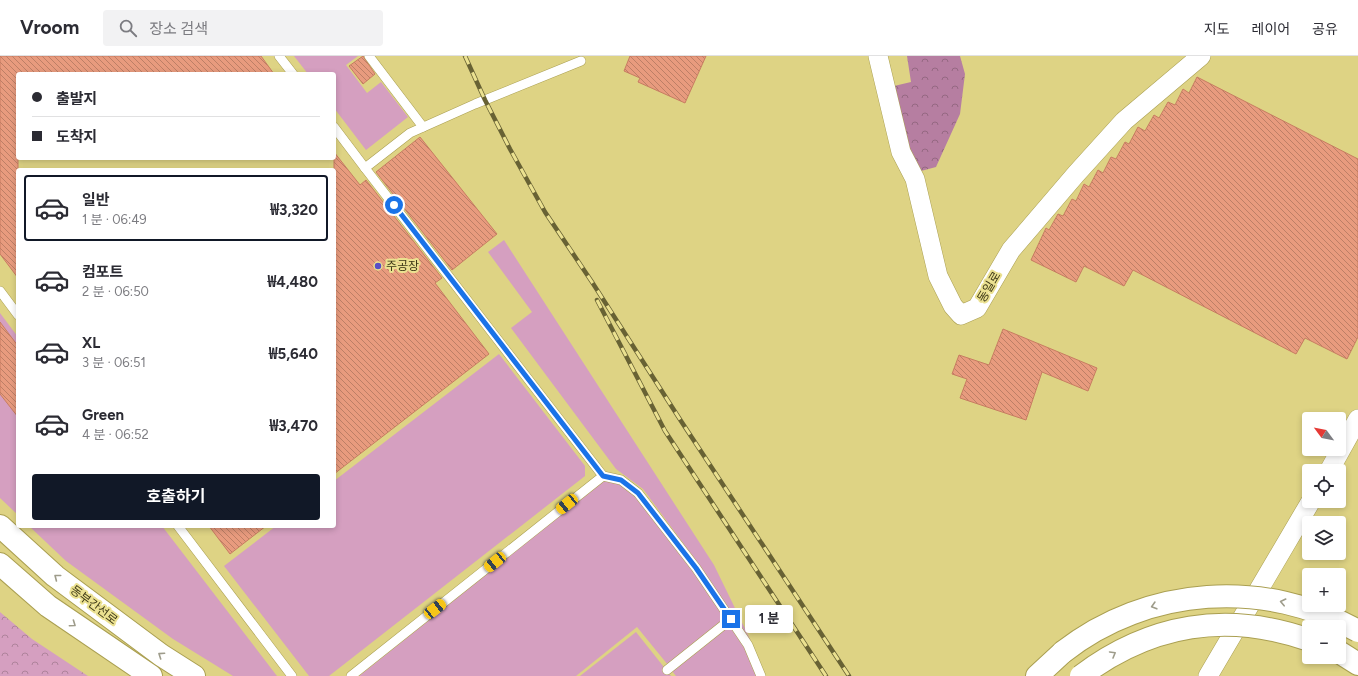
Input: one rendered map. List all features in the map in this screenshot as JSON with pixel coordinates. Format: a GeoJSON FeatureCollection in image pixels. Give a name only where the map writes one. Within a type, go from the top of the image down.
{"type":"FeatureCollection","features":[{"type":"Feature","properties":{"kind":"highway","name":"동부간선로"},"geometry":{"type":"LineString","coordinates":[[0,526],[55,576],[160,655],[194,676]]}},
{"type":"Feature","properties":{"kind":"highway"},"geometry":{"type":"LineString","coordinates":[[0,564],[48,606],[151,676]]}},
{"type":"Feature","properties":{"kind":"highway"},"geometry":{"type":"LineString","coordinates":[[1037,676],[1074,643],[1108,623],[1152,606],[1194,598],[1226,596],[1276,601],[1306,608],[1358,631]]}},
{"type":"Feature","properties":{"kind":"highway"},"geometry":{"type":"LineString","coordinates":[[1081,676],[1125,648],[1152,636],[1183,629],[1215,625],[1248,626],[1266,628],[1302,638]]}},
{"type":"Feature","properties":{"kind":"street","name":"동일로"},"geometry":{"type":"LineString","coordinates":[[878,56],[901,152],[915,179],[938,276],[953,306],[961,315],[977,308],[1011,250],[1081,168],[1124,121],[1201,56]]}},
{"type":"Feature","properties":{"kind":"street"},"geometry":{"type":"LineString","coordinates":[[1332,464],[1358,419]]}},
{"type":"Feature","properties":{"kind":"street"},"geometry":{"type":"LineString","coordinates":[[1208,676],[1307,508]]}},
{"type":"Feature","properties":{"kind":"lane"},"geometry":{"type":"LineString","coordinates":[[279,56],[291,72]]}},
{"type":"Feature","properties":{"kind":"lane"},"geometry":{"type":"LineString","coordinates":[[369,56],[423,127]]}},
{"type":"Feature","properties":{"kind":"lane"},"geometry":{"type":"LineString","coordinates":[[365,168],[410,133],[475,104],[581,61]]}},
{"type":"Feature","properties":{"kind":"lane"},"geometry":{"type":"LineString","coordinates":[[336,131],[603,476],[621,480],[638,493],[696,568],[731,619],[748,646],[761,676]]}},
{"type":"Feature","properties":{"kind":"lane"},"geometry":{"type":"LineString","coordinates":[[0,291],[16,312]]}},
{"type":"Feature","properties":{"kind":"lane"},"geometry":{"type":"LineString","coordinates":[[351,676],[603,476]]}},
{"type":"Feature","properties":{"kind":"lane"},"geometry":{"type":"LineString","coordinates":[[180,528],[292,676]]}},
{"type":"Feature","properties":{"kind":"lane"},"geometry":{"type":"LineString","coordinates":[[667,670],[731,619]]}},
{"type":"Feature","properties":{"kind":"green space"},"geometry":{"type":"Polygon","coordinates":[[[294,56],[358,56],[346,65],[367,93],[381,82],[408,117],[366,150],[336,111],[336,72],[306,72],[294,56]]]}},
{"type":"Feature","properties":{"kind":"green space"},"geometry":{"type":"Polygon","coordinates":[[[907,56],[960,56],[965,74],[960,114],[936,167],[921,171],[909,148],[894,86],[911,82],[907,56]]]}},
{"type":"Feature","properties":{"kind":"green space"},"geometry":{"type":"Polygon","coordinates":[[[504,240],[714,565],[752,643],[700,566],[643,489],[616,469],[511,328],[532,312],[488,252],[504,240]]]}},
{"type":"Feature","properties":{"kind":"green space"},"geometry":{"type":"Polygon","coordinates":[[[0,313],[16,334],[16,513],[0,498],[0,313]]]}},
{"type":"Feature","properties":{"kind":"green space"},"geometry":{"type":"Polygon","coordinates":[[[499,354],[585,466],[585,476],[329,676],[309,676],[224,566],[273,528],[336,528],[336,479],[499,354]]]}},
{"type":"Feature","properties":{"kind":"green space"},"geometry":{"type":"Polygon","coordinates":[[[604,480],[619,483],[635,496],[692,570],[725,618],[668,665],[637,627],[576,676],[359,676],[604,480]]]}},
{"type":"Feature","properties":{"kind":"green space"},"geometry":{"type":"Polygon","coordinates":[[[31,528],[164,528],[277,676],[233,676],[173,639],[66,561],[31,528]]]}},
{"type":"Feature","properties":{"kind":"green space"},"geometry":{"type":"Polygon","coordinates":[[[0,612],[32,639],[88,676],[0,676],[0,612]]]}},
{"type":"Feature","properties":{"kind":"green space"},"geometry":{"type":"Polygon","coordinates":[[[730,625],[745,646],[758,676],[676,676],[672,671],[730,625]]]}},
{"type":"Feature","properties":{"kind":"green space"},"geometry":{"type":"Polygon","coordinates":[[[636,632],[671,676],[580,676],[636,632]]]}},
{"type":"Feature","properties":{"kind":"building"},"geometry":{"type":"Polygon","coordinates":[[[0,56],[261,56],[273,72],[16,72],[16,160],[18,160],[18,168],[16,168],[16,275],[0,254],[0,56]]]}},
{"type":"Feature","properties":{"kind":"building"},"geometry":{"type":"Polygon","coordinates":[[[363,56],[375,74],[363,84],[349,66],[363,56]]]}},
{"type":"Feature","properties":{"kind":"building"},"geometry":{"type":"Polygon","coordinates":[[[630,56],[706,56],[685,103],[638,82],[640,78],[624,71],[630,56]]]}},
{"type":"Feature","properties":{"kind":"building"},"geometry":{"type":"Polygon","coordinates":[[[1197,77],[1358,159],[1358,337],[1347,359],[1305,338],[1296,354],[1133,270],[1124,286],[1084,266],[1076,282],[1031,260],[1046,228],[1049,230],[1058,214],[1063,216],[1072,199],[1076,201],[1084,184],[1089,187],[1098,170],[1103,173],[1111,157],[1116,159],[1125,142],[1129,144],[1138,127],[1145,131],[1154,115],[1159,118],[1168,102],[1175,105],[1183,89],[1189,93],[1197,77]]]}},
{"type":"Feature","properties":{"kind":"building"},"geometry":{"type":"Polygon","coordinates":[[[420,137],[497,234],[452,270],[376,172],[420,137]]]}},
{"type":"Feature","properties":{"kind":"building","name":"주공장"},"geometry":{"type":"Polygon","coordinates":[[[336,155],[360,185],[366,180],[442,278],[435,283],[489,354],[336,472],[336,168],[334,168],[336,155]]]}},
{"type":"Feature","properties":{"kind":"building"},"geometry":{"type":"Polygon","coordinates":[[[0,322],[16,343],[16,414],[0,394],[0,322]]]}},
{"type":"Feature","properties":{"kind":"building"},"geometry":{"type":"Polygon","coordinates":[[[1003,329],[1097,368],[1088,391],[1042,372],[1026,420],[960,398],[967,379],[952,374],[959,355],[989,365],[1003,329]]]}},
{"type":"Feature","properties":{"kind":"building"},"geometry":{"type":"Polygon","coordinates":[[[210,528],[263,528],[230,554],[210,528]]]}},
{"type":"Feature","properties":{"kind":"railway"},"geometry":{"type":"LineString","coordinates":[[465,56],[510,149],[545,212],[849,676]]}},
{"type":"Feature","properties":{"kind":"railway"},"geometry":{"type":"LineString","coordinates":[[597,300],[665,431],[826,676]]}},
{"type":"Feature","properties":{"kind":"place","name":"주공장"},"geometry":{"type":"Point","coordinates":[378,266]}},
{"type":"Feature","properties":{"kind":"route"},"geometry":{"type":"LineString","coordinates":[[394,205],[603,476],[621,480],[638,493],[696,568],[731,619]]}}]}
